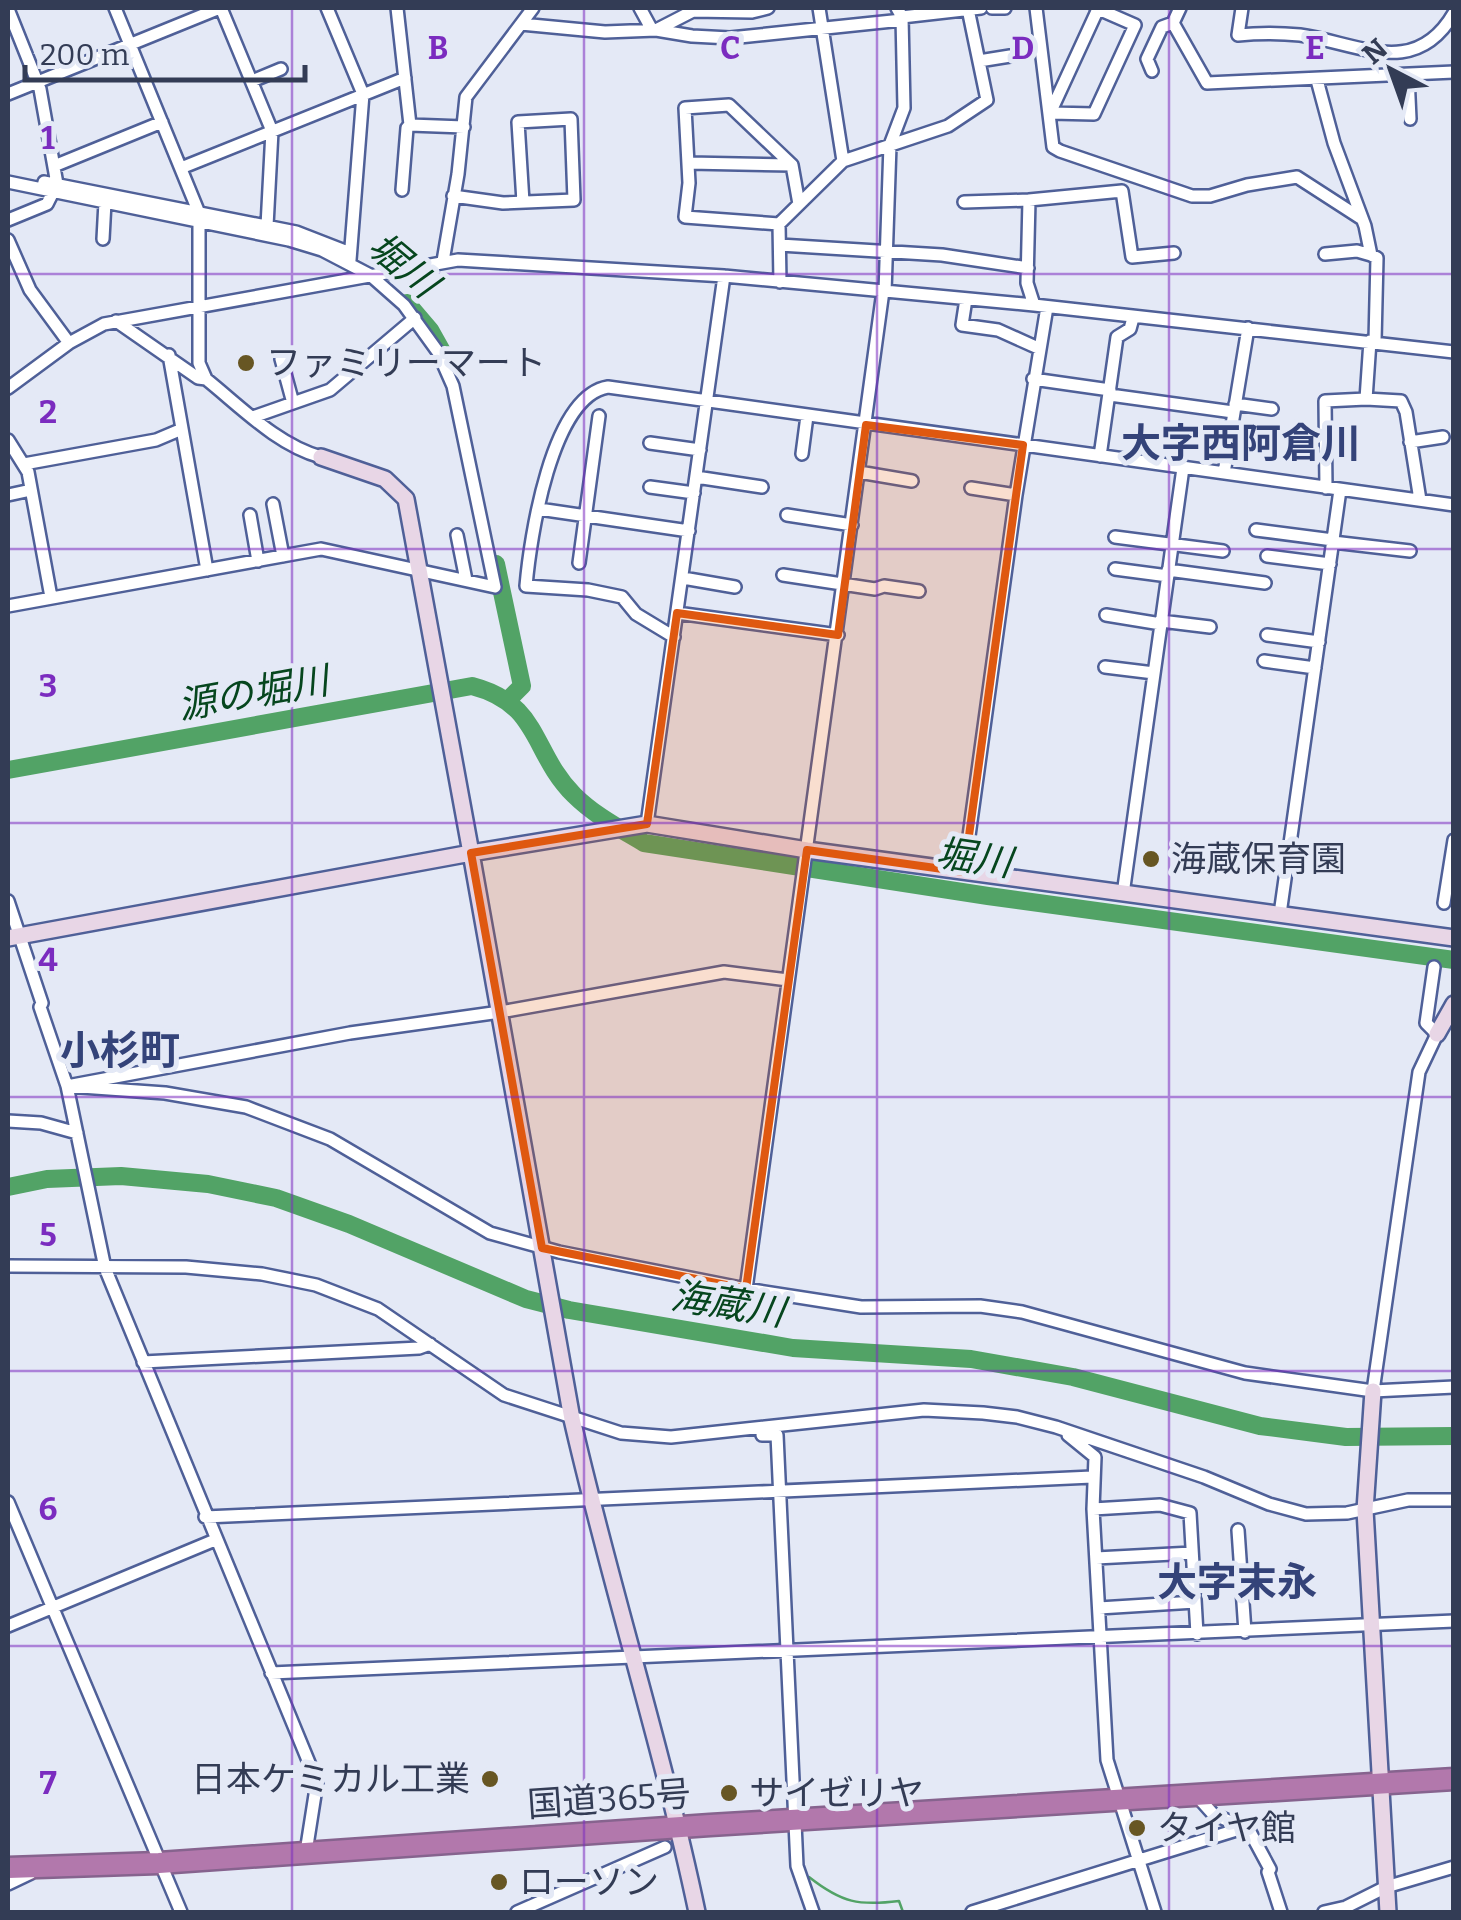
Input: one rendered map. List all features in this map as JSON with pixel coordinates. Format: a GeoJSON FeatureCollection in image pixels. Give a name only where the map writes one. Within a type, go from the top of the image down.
{"type":"FeatureCollection","features":[{"type":"Feature","properties":{"kind":"highway","name":"国道365号"},"geometry":{"type":"LineString","coordinates":[[8,1868],[159,1863],[1454,1779]]}},
{"type":"Feature","properties":{"kind":"street"},"geometry":{"type":"LineString","coordinates":[[115,8],[200,218],[199,363],[206,379],[294,446],[385,479],[406,498],[572,1419],[679,1827],[697,1912]]}},
{"type":"Feature","properties":{"kind":"street"},"geometry":{"type":"LineString","coordinates":[[8,94],[221,8],[272,131],[266,226]]}},
{"type":"Feature","properties":{"kind":"street"},"geometry":{"type":"LineString","coordinates":[[327,8],[363,94],[350,259]]}},
{"type":"Feature","properties":{"kind":"street"},"geometry":{"type":"LineString","coordinates":[[398,8],[410,125],[402,190]]}},
{"type":"Feature","properties":{"kind":"street"},"geometry":{"type":"LineString","coordinates":[[443,260],[466,98],[533,8]]}},
{"type":"Feature","properties":{"kind":"street"},"geometry":{"type":"LineString","coordinates":[[640,8],[654,30]]}},
{"type":"Feature","properties":{"kind":"street"},"geometry":{"type":"LineString","coordinates":[[654,30],[693,11],[752,12],[768,8]]}},
{"type":"Feature","properties":{"kind":"street"},"geometry":{"type":"LineString","coordinates":[[820,8],[844,160]]}},
{"type":"Feature","properties":{"kind":"street"},"geometry":{"type":"LineString","coordinates":[[522,24],[730,38],[822,28],[906,13],[974,8],[987,100],[948,126],[844,160],[779,224],[780,282]]}},
{"type":"Feature","properties":{"kind":"street"},"geometry":{"type":"LineString","coordinates":[[992,8],[1005,8]]}},
{"type":"Feature","properties":{"kind":"street"},"geometry":{"type":"LineString","coordinates":[[1036,8],[1053,146],[1060,151],[1186,195],[1210,196],[1297,177],[1362,219]]}},
{"type":"Feature","properties":{"kind":"street"},"geometry":{"type":"LineString","coordinates":[[1097,8],[1118,12],[1135,25],[1094,114],[1051,112],[1097,8]]}},
{"type":"Feature","properties":{"kind":"street"},"geometry":{"type":"LineString","coordinates":[[1152,71],[1147,59],[1162,27],[1173,22],[1180,8]]}},
{"type":"Feature","properties":{"kind":"street"},"geometry":{"type":"LineString","coordinates":[[1242,8],[1238,34],[1301,36],[1390,54],[1428,42],[1452,10]]}},
{"type":"Feature","properties":{"kind":"street"},"geometry":{"type":"LineString","coordinates":[[8,9],[37,82],[56,188],[47,204],[8,220]]}},
{"type":"Feature","properties":{"kind":"street"},"geometry":{"type":"LineString","coordinates":[[746,1290],[884,292],[890,145],[904,108],[906,13]]}},
{"type":"Feature","properties":{"kind":"street"},"geometry":{"type":"LineString","coordinates":[[1173,22],[1207,83],[1454,72]]}},
{"type":"Feature","properties":{"kind":"street"},"geometry":{"type":"LineString","coordinates":[[979,61],[1010,56]]}},
{"type":"Feature","properties":{"kind":"street"},"geometry":{"type":"LineString","coordinates":[[252,81],[281,69]]}},
{"type":"Feature","properties":{"kind":"street"},"geometry":{"type":"LineString","coordinates":[[1408,76],[1410,120]]}},
{"type":"Feature","properties":{"kind":"street"},"geometry":{"type":"LineString","coordinates":[[181,168],[405,78]]}},
{"type":"Feature","properties":{"kind":"street"},"geometry":{"type":"LineString","coordinates":[[1317,80],[1371,255]]}},
{"type":"Feature","properties":{"kind":"street"},"geometry":{"type":"LineString","coordinates":[[779,224],[685,217],[689,163],[685,108],[729,105],[792,165],[799,204]]}},
{"type":"Feature","properties":{"kind":"street"},"geometry":{"type":"LineString","coordinates":[[454,196],[503,203],[574,200],[571,119],[518,122],[523,202]]}},
{"type":"Feature","properties":{"kind":"street"},"geometry":{"type":"LineString","coordinates":[[54,166],[162,122]]}},
{"type":"Feature","properties":{"kind":"street"},"geometry":{"type":"LineString","coordinates":[[410,125],[464,127]]}},
{"type":"Feature","properties":{"kind":"street"},"geometry":{"type":"LineString","coordinates":[[689,163],[792,165]]}},
{"type":"Feature","properties":{"kind":"street"},"geometry":{"type":"LineString","coordinates":[[8,178],[200,218],[350,259]]}},
{"type":"Feature","properties":{"kind":"street"},"geometry":{"type":"LineString","coordinates":[[8,606],[329,550],[495,587],[453,386],[438,352],[414,318],[373,274],[296,232],[105,202],[56,188]]}},
{"type":"Feature","properties":{"kind":"street"},"geometry":{"type":"LineString","coordinates":[[964,202],[1122,192],[1132,258],[1174,253]]}},
{"type":"Feature","properties":{"kind":"street"},"geometry":{"type":"LineString","coordinates":[[964,872],[1038,348],[1040,306],[1027,283],[1030,200]]}},
{"type":"Feature","properties":{"kind":"street"},"geometry":{"type":"LineString","coordinates":[[103,239],[105,202]]}},
{"type":"Feature","properties":{"kind":"street"},"geometry":{"type":"LineString","coordinates":[[8,240],[30,290],[69,342]]}},
{"type":"Feature","properties":{"kind":"street"},"geometry":{"type":"LineString","coordinates":[[780,245],[942,255],[1028,268]]}},
{"type":"Feature","properties":{"kind":"street"},"geometry":{"type":"LineString","coordinates":[[1325,254],[1358,250],[1377,258],[1366,398]]}},
{"type":"Feature","properties":{"kind":"street"},"geometry":{"type":"LineString","coordinates":[[8,388],[69,342],[116,321],[443,260],[724,276],[1454,352]]}},
{"type":"Feature","properties":{"kind":"street"},"geometry":{"type":"LineString","coordinates":[[640,825],[678,613],[724,276]]}},
{"type":"Feature","properties":{"kind":"street"},"geometry":{"type":"LineString","coordinates":[[966,299],[962,326],[998,330],[1038,348]]}},
{"type":"Feature","properties":{"kind":"street"},"geometry":{"type":"LineString","coordinates":[[253,417],[337,386],[414,318]]}},
{"type":"Feature","properties":{"kind":"street"},"geometry":{"type":"LineString","coordinates":[[1100,456],[1118,337],[1130,329],[1133,318]]}},
{"type":"Feature","properties":{"kind":"street"},"geometry":{"type":"LineString","coordinates":[[116,321],[198,378],[206,379]]}},
{"type":"Feature","properties":{"kind":"street"},"geometry":{"type":"LineString","coordinates":[[1224,473],[1248,328]]}},
{"type":"Feature","properties":{"kind":"street"},"geometry":{"type":"LineString","coordinates":[[169,355],[207,570]]}},
{"type":"Feature","properties":{"kind":"street"},"geometry":{"type":"LineString","coordinates":[[281,359],[293,402]]}},
{"type":"Feature","properties":{"kind":"street"},"geometry":{"type":"LineString","coordinates":[[1033,379],[1234,408],[1272,409]]}},
{"type":"Feature","properties":{"kind":"street"},"geometry":{"type":"LineString","coordinates":[[674,637],[636,614],[622,597],[588,590],[526,586],[547,468],[575,411],[596,389],[608,387],[1454,505]]}},
{"type":"Feature","properties":{"kind":"street"},"geometry":{"type":"LineString","coordinates":[[1280,914],[1333,541],[1325,400],[1401,401],[1420,500]]}},
{"type":"Feature","properties":{"kind":"street"},"geometry":{"type":"LineString","coordinates":[[579,563],[600,416]]}},
{"type":"Feature","properties":{"kind":"street"},"geometry":{"type":"LineString","coordinates":[[802,454],[807,416]]}},
{"type":"Feature","properties":{"kind":"street"},"geometry":{"type":"LineString","coordinates":[[24,464],[156,440],[182,430]]}},
{"type":"Feature","properties":{"kind":"street"},"geometry":{"type":"LineString","coordinates":[[1410,442],[1443,437]]}},
{"type":"Feature","properties":{"kind":"street"},"geometry":{"type":"LineString","coordinates":[[8,440],[24,464],[51,598]]}},
{"type":"Feature","properties":{"kind":"street"},"geometry":{"type":"LineString","coordinates":[[650,444],[700,450]]}},
{"type":"Feature","properties":{"kind":"street"},"geometry":{"type":"LineString","coordinates":[[1123,894],[1183,468]]}},
{"type":"Feature","properties":{"kind":"street"},"geometry":{"type":"LineString","coordinates":[[860,472],[912,481]]}},
{"type":"Feature","properties":{"kind":"street"},"geometry":{"type":"LineString","coordinates":[[696,477],[762,486]]}},
{"type":"Feature","properties":{"kind":"street"},"geometry":{"type":"LineString","coordinates":[[650,486],[694,493]]}},
{"type":"Feature","properties":{"kind":"street"},"geometry":{"type":"LineString","coordinates":[[971,488],[1016,495]]}},
{"type":"Feature","properties":{"kind":"street"},"geometry":{"type":"LineString","coordinates":[[8,494],[31,490]]}},
{"type":"Feature","properties":{"kind":"street"},"geometry":{"type":"LineString","coordinates":[[273,504],[282,556]]}},
{"type":"Feature","properties":{"kind":"street"},"geometry":{"type":"LineString","coordinates":[[540,509],[689,531]]}},
{"type":"Feature","properties":{"kind":"street"},"geometry":{"type":"LineString","coordinates":[[250,516],[258,561]]}},
{"type":"Feature","properties":{"kind":"street"},"geometry":{"type":"LineString","coordinates":[[788,516],[852,525]]}},
{"type":"Feature","properties":{"kind":"street"},"geometry":{"type":"LineString","coordinates":[[1256,530],[1410,551]]}},
{"type":"Feature","properties":{"kind":"street"},"geometry":{"type":"LineString","coordinates":[[457,535],[466,580]]}},
{"type":"Feature","properties":{"kind":"street"},"geometry":{"type":"LineString","coordinates":[[1115,537],[1224,551]]}},
{"type":"Feature","properties":{"kind":"street"},"geometry":{"type":"LineString","coordinates":[[1268,556],[1330,564]]}},
{"type":"Feature","properties":{"kind":"street"},"geometry":{"type":"LineString","coordinates":[[1115,569],[1265,583]]}},
{"type":"Feature","properties":{"kind":"street"},"geometry":{"type":"LineString","coordinates":[[784,575],[919,590]]}},
{"type":"Feature","properties":{"kind":"street"},"geometry":{"type":"LineString","coordinates":[[682,578],[735,586]]}},
{"type":"Feature","properties":{"kind":"street"},"geometry":{"type":"LineString","coordinates":[[678,613],[838,635]]}},
{"type":"Feature","properties":{"kind":"street"},"geometry":{"type":"LineString","coordinates":[[1106,616],[1210,627]]}},
{"type":"Feature","properties":{"kind":"street"},"geometry":{"type":"LineString","coordinates":[[1268,635],[1319,642]]}},
{"type":"Feature","properties":{"kind":"street"},"geometry":{"type":"LineString","coordinates":[[1264,661],[1315,668]]}},
{"type":"Feature","properties":{"kind":"street"},"geometry":{"type":"LineString","coordinates":[[1105,666],[1154,673]]}},
{"type":"Feature","properties":{"kind":"street"},"geometry":{"type":"LineString","coordinates":[[14,937],[471,852],[640,825],[806,852],[1454,938]]}},
{"type":"Feature","properties":{"kind":"street"},"geometry":{"type":"LineString","coordinates":[[1444,904],[1454,840]]}},
{"type":"Feature","properties":{"kind":"street"},"geometry":{"type":"LineString","coordinates":[[8,902],[14,937],[42,1003],[40,1007],[67,1086],[105,1268],[317,1782],[306,1852]]}},
{"type":"Feature","properties":{"kind":"street"},"geometry":{"type":"LineString","coordinates":[[1434,968],[1426,1022],[1437,1034]]}},
{"type":"Feature","properties":{"kind":"street"},"geometry":{"type":"LineString","coordinates":[[67,1086],[350,1033],[500,1012],[724,972],[788,980]]}},
{"type":"Feature","properties":{"kind":"street"},"geometry":{"type":"LineString","coordinates":[[1388,1912],[1365,1507],[1374,1391],[1419,1072],[1454,1004]]}},
{"type":"Feature","properties":{"kind":"street"},"geometry":{"type":"LineString","coordinates":[[67,1086],[166,1094],[246,1107],[330,1139],[490,1233],[542,1248],[746,1290],[861,1307],[980,1306],[1022,1312],[1245,1373],[1374,1391],[1454,1386]]}},
{"type":"Feature","properties":{"kind":"street"},"geometry":{"type":"LineString","coordinates":[[8,1120],[32,1122],[77,1135]]}},
{"type":"Feature","properties":{"kind":"street"},"geometry":{"type":"LineString","coordinates":[[8,1266],[138,1265],[233,1270],[316,1286],[378,1309],[504,1395],[633,1435],[671,1437],[924,1410],[1017,1417],[1133,1452],[1289,1511],[1318,1516],[1408,1500],[1454,1500]]}},
{"type":"Feature","properties":{"kind":"street"},"geometry":{"type":"LineString","coordinates":[[143,1362],[419,1348],[430,1344]]}},
{"type":"Feature","properties":{"kind":"street"},"geometry":{"type":"LineString","coordinates":[[1062,1428],[1096,1458]]}},
{"type":"Feature","properties":{"kind":"street"},"geometry":{"type":"LineString","coordinates":[[722,1432],[777,1435],[794,1821],[798,1866],[812,1912]]}},
{"type":"Feature","properties":{"kind":"street"},"geometry":{"type":"LineString","coordinates":[[1096,1458],[1133,1452]]}},
{"type":"Feature","properties":{"kind":"street"},"geometry":{"type":"LineString","coordinates":[[1096,1458],[1093,1509],[1107,1760],[1155,1912]]}},
{"type":"Feature","properties":{"kind":"street"},"geometry":{"type":"LineString","coordinates":[[205,1518],[1092,1477]]}},
{"type":"Feature","properties":{"kind":"street"},"geometry":{"type":"LineString","coordinates":[[8,1502],[181,1912]]}},
{"type":"Feature","properties":{"kind":"street"},"geometry":{"type":"LineString","coordinates":[[1093,1509],[1160,1505],[1190,1514],[1197,1634]]}},
{"type":"Feature","properties":{"kind":"street"},"geometry":{"type":"LineString","coordinates":[[1238,1530],[1245,1632]]}},
{"type":"Feature","properties":{"kind":"street"},"geometry":{"type":"LineString","coordinates":[[8,1626],[215,1540]]}},
{"type":"Feature","properties":{"kind":"street"},"geometry":{"type":"LineString","coordinates":[[1096,1558],[1192,1553]]}},
{"type":"Feature","properties":{"kind":"street"},"geometry":{"type":"LineString","coordinates":[[1099,1608],[1195,1602]]}},
{"type":"Feature","properties":{"kind":"street"},"geometry":{"type":"LineString","coordinates":[[271,1673],[1454,1621]]}},
{"type":"Feature","properties":{"kind":"street"},"geometry":{"type":"LineString","coordinates":[[1196,1795],[1214,1814],[1246,1826],[1270,1869],[1281,1912]]}},
{"type":"Feature","properties":{"kind":"street"},"geometry":{"type":"LineString","coordinates":[[972,1912],[1246,1826]]}},
{"type":"Feature","properties":{"kind":"street"},"geometry":{"type":"LineString","coordinates":[[517,1912],[665,1846]]}},
{"type":"Feature","properties":{"kind":"street"},"geometry":{"type":"LineString","coordinates":[[1324,1912],[1386,1887],[1454,1867]]}},
{"type":"Feature","properties":{"kind":"street"},"geometry":{"type":"LineString","coordinates":[[8,1884],[40,1869]]}},
{"type":"Feature","properties":{"kind":"highlighted area"},"geometry":{"type":"Polygon","coordinates":[[[866,425],[1023,445],[964,872],[807,850],[746,1289],[542,1248],[471,853],[647,824],[677,613],[838,635],[866,425]]]}},
{"type":"Feature","properties":{"kind":"waterway","name":"堀川"},"geometry":{"type":"LineString","coordinates":[[407,303],[430,330],[444,355]]}},
{"type":"Feature","properties":{"kind":"waterway","name":"堀川"},"geometry":{"type":"LineString","coordinates":[[496,564],[522,686],[508,700]]}},
{"type":"Feature","properties":{"kind":"waterway","name":"堀川"},"geometry":{"type":"LineString","coordinates":[[8,770],[472,686],[511,705],[533,731],[560,779],[574,795],[644,843],[988,896],[1454,960]]}},
{"type":"Feature","properties":{"kind":"waterway","name":"海蔵川"},"geometry":{"type":"LineString","coordinates":[[8,1187],[47,1179],[121,1176],[208,1184],[276,1198],[349,1224],[526,1299],[569,1310],[793,1348],[971,1359],[1073,1377],[1260,1426],[1346,1437],[1454,1436]]}},
{"type":"Feature","properties":{"kind":"waterway"},"geometry":{"type":"LineString","coordinates":[[809,1877],[851,1901],[899,1901],[903,1912]]}},
{"type":"Feature","properties":{"kind":"place","name":"ファミリーマート"},"geometry":{"type":"Point","coordinates":[246,363]}},
{"type":"Feature","properties":{"kind":"place","name":"海蔵保育園"},"geometry":{"type":"Point","coordinates":[1151,859]}},
{"type":"Feature","properties":{"kind":"place","name":"日本ケミカル工業"},"geometry":{"type":"Point","coordinates":[490,1779]}},
{"type":"Feature","properties":{"kind":"place","name":"サイゼリヤ"},"geometry":{"type":"Point","coordinates":[729,1793]}},
{"type":"Feature","properties":{"kind":"place","name":"タイヤ館"},"geometry":{"type":"Point","coordinates":[1137,1828]}},
{"type":"Feature","properties":{"kind":"place","name":"ローソン"},"geometry":{"type":"Point","coordinates":[499,1882]}},
{"type":"Feature","properties":{"kind":"district","name":"大字西阿倉川"},"geometry":{"type":"Point","coordinates":[1241,444]}},
{"type":"Feature","properties":{"kind":"district","name":"小杉町"},"geometry":{"type":"Point","coordinates":[120,1051]}},
{"type":"Feature","properties":{"kind":"district","name":"大字末永"},"geometry":{"type":"Point","coordinates":[1237,1583]}},
{"type":"Feature","properties":{"kind":"water label","name":"源の堀川"},"geometry":{"type":"Point","coordinates":[253,693]}}]}
